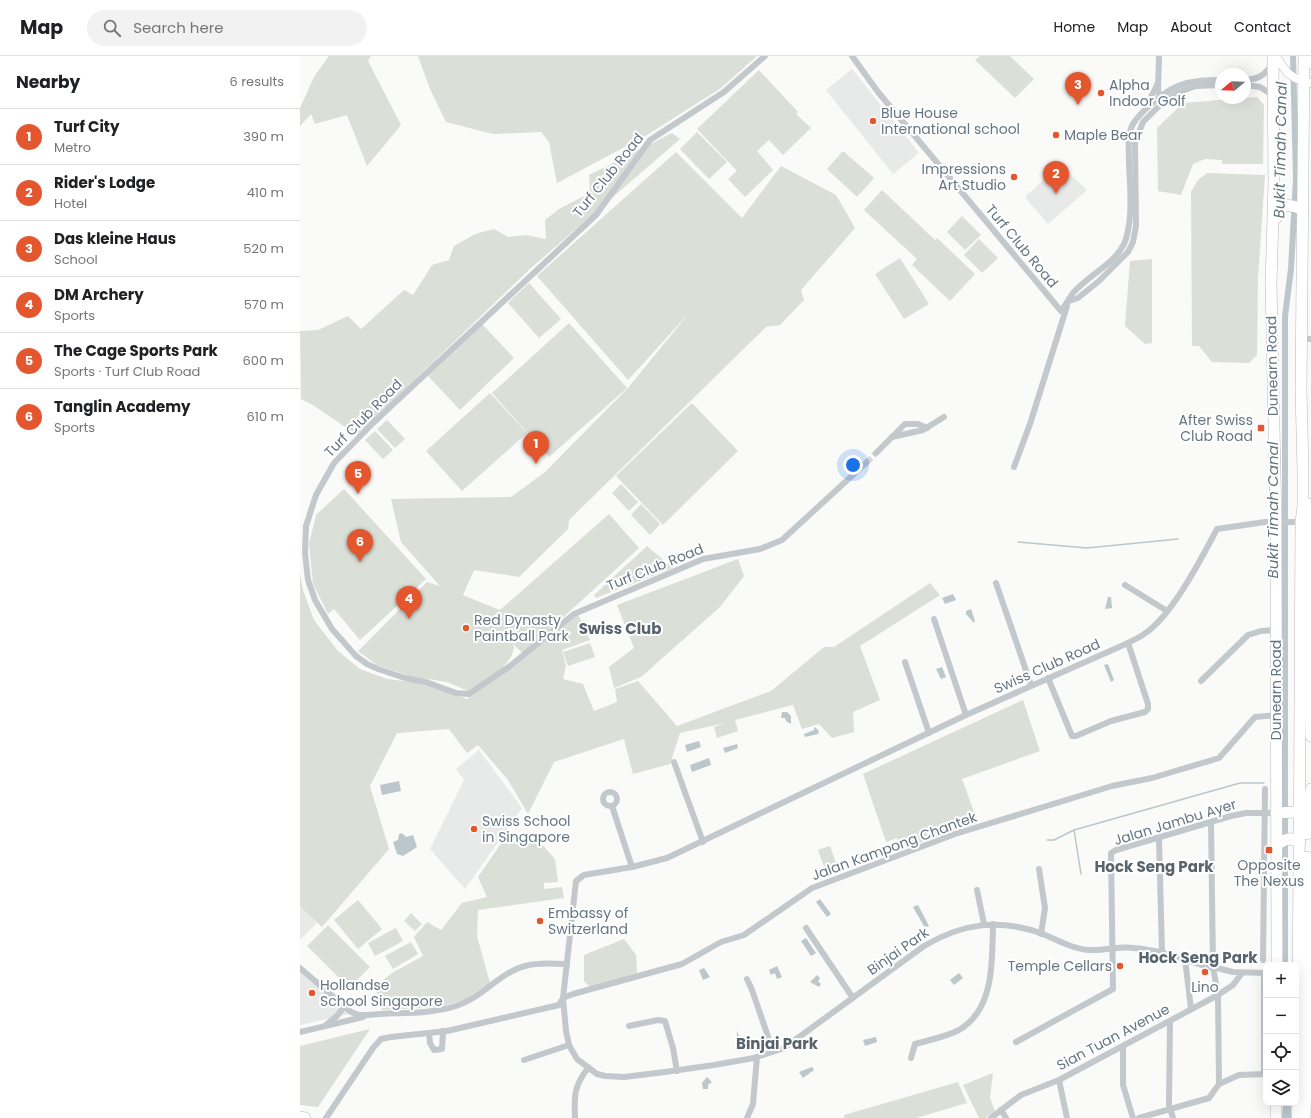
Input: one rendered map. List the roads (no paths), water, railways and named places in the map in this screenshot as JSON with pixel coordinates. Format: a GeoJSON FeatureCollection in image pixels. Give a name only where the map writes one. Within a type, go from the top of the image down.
{"type":"FeatureCollection","features":[{"type":"Feature","properties":{"kind":"highway"},"geometry":{"type":"LineString","coordinates":[[1305,56],[1304,81],[1308,101],[1308,170],[1304,190],[1294,205],[1306,339],[1301,390],[1304,522],[1299,742],[1305,1118]]}},
{"type":"Feature","properties":{"kind":"highway","name":"Dunearn Road"},"geometry":{"type":"LineString","coordinates":[[1274,58],[1274,183],[1271,283],[1278,522],[1276,630],[1277,715],[1270,813],[1277,845],[1277,962]]}},
{"type":"Feature","properties":{"kind":"highway"},"geometry":{"type":"LineString","coordinates":[[1274,183],[1277,194],[1294,205]]}},
{"type":"Feature","properties":{"kind":"highway"},"geometry":{"type":"LineString","coordinates":[[1271,283],[1276,209],[1282,206],[1294,205]]}},
{"type":"Feature","properties":{"kind":"highway"},"geometry":{"type":"LineString","coordinates":[[1304,522],[1311,736]]}},
{"type":"Feature","properties":{"kind":"highway"},"geometry":{"type":"LineString","coordinates":[[1299,742],[1305,740],[1311,733]]}},
{"type":"Feature","properties":{"kind":"highway"},"geometry":{"type":"LineString","coordinates":[[1296,1118],[1303,958],[1306,837],[1311,789]]}},
{"type":"Feature","properties":{"kind":"highway"},"geometry":{"type":"LineString","coordinates":[[1270,813],[1295,812],[1300,809]]}},
{"type":"Feature","properties":{"kind":"highway"},"geometry":{"type":"LineString","coordinates":[[1277,845],[1282,840],[1291,839],[1300,843]]}},
{"type":"Feature","properties":{"kind":"highway"},"geometry":{"type":"LineString","coordinates":[[1276,1106],[1276,1118]]}},
{"type":"Feature","properties":{"kind":"highway"},"geometry":{"type":"LineString","coordinates":[[300,1117],[305,1118]]}},
{"type":"Feature","properties":{"kind":"main road"},"geometry":{"type":"LineString","coordinates":[[1305,56],[1311,64]]}},
{"type":"Feature","properties":{"kind":"main road"},"geometry":{"type":"LineString","coordinates":[[1274,58],[1283,70],[1304,81]]}},
{"type":"Feature","properties":{"kind":"street","name":"Turf Club Road"},"geometry":{"type":"LineString","coordinates":[[765,56],[724,92],[650,140],[596,215],[366,430],[334,463],[316,495],[306,526],[305,553],[308,580],[315,600],[328,623],[347,646],[367,664],[378,670],[405,678],[426,682],[456,693],[469,694],[510,666],[574,614],[703,559],[760,549],[782,540],[867,462]]}},
{"type":"Feature","properties":{"kind":"street","name":"Turf Club Road"},"geometry":{"type":"LineString","coordinates":[[852,56],[878,92],[1061,310],[1069,301],[1078,298],[1093,286],[1123,257],[1133,242],[1136,226],[1137,183],[1135,154],[1137,136],[1143,122],[1161,100],[1177,86],[1192,81],[1215,80]]}},
{"type":"Feature","properties":{"kind":"street"},"geometry":{"type":"LineString","coordinates":[[1159,56],[1158,82],[1161,100]]}},
{"type":"Feature","properties":{"kind":"street"},"geometry":{"type":"LineString","coordinates":[[1251,79],[1263,76],[1268,71],[1274,58]]}},
{"type":"Feature","properties":{"kind":"street"},"geometry":{"type":"LineString","coordinates":[[1144,110],[1158,82]]}},
{"type":"Feature","properties":{"kind":"street","name":"Turf Club Road"},"geometry":{"type":"LineString","coordinates":[[1014,467],[1030,424],[1069,301],[1073,293],[1110,260],[1125,240],[1129,222],[1130,198],[1129,140],[1133,125],[1144,110],[1161,100],[1196,86],[1215,85]]}},
{"type":"Feature","properties":{"kind":"street"},"geometry":{"type":"LineString","coordinates":[[1251,86],[1260,87],[1274,96]]}},
{"type":"Feature","properties":{"kind":"street"},"geometry":{"type":"LineString","coordinates":[[1088,280],[1093,286]]}},
{"type":"Feature","properties":{"kind":"street"},"geometry":{"type":"LineString","coordinates":[[891,437],[927,428],[944,417]]}},
{"type":"Feature","properties":{"kind":"street"},"geometry":{"type":"LineString","coordinates":[[876,453],[905,424],[911,423],[927,428]]}},
{"type":"Feature","properties":{"kind":"street"},"geometry":{"type":"LineString","coordinates":[[902,427],[913,432]]}},
{"type":"Feature","properties":{"kind":"street"},"geometry":{"type":"LineString","coordinates":[[1278,522],[1304,522]]}},
{"type":"Feature","properties":{"kind":"street","name":"Swiss Club Road"},"geometry":{"type":"LineString","coordinates":[[576,881],[584,875],[659,861],[703,842],[966,715],[1128,643],[1144,634],[1167,611],[1217,529],[1278,522]]}},
{"type":"Feature","properties":{"kind":"street"},"geometry":{"type":"LineString","coordinates":[[996,583],[1031,685]]}},
{"type":"Feature","properties":{"kind":"street"},"geometry":{"type":"LineString","coordinates":[[1125,585],[1167,611]]}},
{"type":"Feature","properties":{"kind":"street"},"geometry":{"type":"LineString","coordinates":[[934,619],[966,715]]}},
{"type":"Feature","properties":{"kind":"street"},"geometry":{"type":"LineString","coordinates":[[1201,680],[1248,635],[1261,631],[1276,630]]}},
{"type":"Feature","properties":{"kind":"street"},"geometry":{"type":"LineString","coordinates":[[1048,678],[1072,736],[1076,736],[1111,721],[1145,712],[1148,709],[1148,704],[1128,643]]}},
{"type":"Feature","properties":{"kind":"street"},"geometry":{"type":"LineString","coordinates":[[905,662],[929,733]]}},
{"type":"Feature","properties":{"kind":"street","name":"Jalan Kampong Chantek"},"geometry":{"type":"LineString","coordinates":[[326,1118],[373,1048],[381,1039],[443,1031],[559,1005],[563,998],[682,964],[721,942],[744,935],[812,888],[948,836],[1112,786],[1152,778],[1219,758],[1255,717],[1277,715]]}},
{"type":"Feature","properties":{"kind":"street"},"geometry":{"type":"LineString","coordinates":[[674,762],[703,842]]}},
{"type":"Feature","properties":{"kind":"street","name":"Dunearn Road"},"geometry":{"type":"LineString","coordinates":[[1263,960],[1270,813],[1265,789]]}},
{"type":"Feature","properties":{"kind":"street"},"geometry":{"type":"LineString","coordinates":[[612,806],[632,867]]}},
{"type":"Feature","properties":{"kind":"street","name":"Jalan Jambu Ayer"},"geometry":{"type":"LineString","coordinates":[[1016,1042],[1113,989],[1111,853],[1116,850],[1246,813],[1270,813]]}},
{"type":"Feature","properties":{"kind":"street"},"geometry":{"type":"LineString","coordinates":[[1212,822],[1213,968],[1218,995],[1219,1084]]}},
{"type":"Feature","properties":{"kind":"street"},"geometry":{"type":"LineString","coordinates":[[1159,838],[1162,953]]}},
{"type":"Feature","properties":{"kind":"street"},"geometry":{"type":"LineString","coordinates":[[1039,869],[1045,908],[1044,924],[1041,934]]}},
{"type":"Feature","properties":{"kind":"street","name":"Binjai Park"},"geometry":{"type":"LineString","coordinates":[[576,881],[563,998],[569,1045],[577,1059],[597,1074],[618,1076],[676,1070],[757,1057],[786,1047],[910,956],[940,936],[959,929],[984,924],[993,924],[1041,934],[1088,950],[1134,947],[1185,959],[1213,968],[1242,973],[1263,973]]}},
{"type":"Feature","properties":{"kind":"street"},"geometry":{"type":"LineString","coordinates":[[977,890],[984,924]]}},
{"type":"Feature","properties":{"kind":"street"},"geometry":{"type":"LineString","coordinates":[[911,1058],[915,1044],[957,1031],[974,1018],[982,1005],[992,974],[993,924]]}},
{"type":"Feature","properties":{"kind":"street"},"geometry":{"type":"LineString","coordinates":[[806,928],[853,998]]}},
{"type":"Feature","properties":{"kind":"street"},"geometry":{"type":"LineString","coordinates":[[1185,959],[1191,1009]]}},
{"type":"Feature","properties":{"kind":"street"},"geometry":{"type":"LineString","coordinates":[[300,968],[344,1007],[359,1015],[368,1015],[446,1009],[469,1001],[511,972],[524,966],[536,964],[567,964]]}},
{"type":"Feature","properties":{"kind":"street","name":"Sian Tuan Avenue"},"geometry":{"type":"LineString","coordinates":[[991,1118],[1021,1096],[1059,1080],[1218,995],[1233,985],[1242,973]]}},
{"type":"Feature","properties":{"kind":"street"},"geometry":{"type":"LineString","coordinates":[[747,980],[752,990],[773,1051]]}},
{"type":"Feature","properties":{"kind":"street"},"geometry":{"type":"LineString","coordinates":[[1265,998],[1265,1070]]}},
{"type":"Feature","properties":{"kind":"street"},"geometry":{"type":"LineString","coordinates":[[326,1025],[337,1016],[344,1007]]}},
{"type":"Feature","properties":{"kind":"street"},"geometry":{"type":"LineString","coordinates":[[300,1032],[368,1015]]}},
{"type":"Feature","properties":{"kind":"street"},"geometry":{"type":"LineString","coordinates":[[629,1026],[658,1020],[665,1022],[674,1048],[676,1070]]}},
{"type":"Feature","properties":{"kind":"street"},"geometry":{"type":"LineString","coordinates":[[1170,1021],[1170,1109],[1173,1118]]}},
{"type":"Feature","properties":{"kind":"street"},"geometry":{"type":"LineString","coordinates":[[429,1033],[430,1043],[434,1050],[442,1049],[443,1031]]}},
{"type":"Feature","properties":{"kind":"street"},"geometry":{"type":"LineString","coordinates":[[524,1060],[569,1045]]}},
{"type":"Feature","properties":{"kind":"street"},"geometry":{"type":"LineString","coordinates":[[1123,1047],[1123,1085],[1133,1118]]}},
{"type":"Feature","properties":{"kind":"street"},"geometry":{"type":"LineString","coordinates":[[747,1118],[753,1104],[757,1057]]}},
{"type":"Feature","properties":{"kind":"street"},"geometry":{"type":"LineString","coordinates":[[575,1118],[574,1097],[576,1088],[579,1080],[588,1068]]}},
{"type":"Feature","properties":{"kind":"street"},"geometry":{"type":"LineString","coordinates":[[1139,1118],[1209,1098],[1219,1084],[1239,1075],[1263,1074]]}},
{"type":"Feature","properties":{"kind":"street"},"geometry":{"type":"LineString","coordinates":[[1059,1080],[1067,1118]]}},
{"type":"Feature","properties":{"kind":"street"},"geometry":{"type":"LineString","coordinates":[[1001,1110],[1006,1118]]}},
{"type":"Feature","properties":{"kind":"waterway","name":"Bukit Timah Canal"},"geometry":{"type":"LineString","coordinates":[[1285,962],[1285,316],[1291,269],[1296,179],[1293,56]]}},
{"type":"Feature","properties":{"kind":"waterway"},"geometry":{"type":"LineString","coordinates":[[1018,542],[1087,548],[1178,539]]}},
{"type":"Feature","properties":{"kind":"waterway"},"geometry":{"type":"LineString","coordinates":[[1047,840],[1054,840],[1074,830],[1240,783],[1264,783]]}},
{"type":"Feature","properties":{"kind":"waterway"},"geometry":{"type":"LineString","coordinates":[[1074,830],[1081,874]]}},
{"type":"Feature","properties":{"kind":"tunnel"},"geometry":{"type":"LineString","coordinates":[[867,462],[876,453]]}},
{"type":"Feature","properties":{"kind":"place","name":"Alpha Indoor Golf"},"geometry":{"type":"Point","coordinates":[1101,93]}},
{"type":"Feature","properties":{"kind":"place","name":"Das kleine Haus"},"geometry":{"type":"Point","coordinates":[1078,105]}},
{"type":"Feature","properties":{"kind":"place","name":"Blue House International school"},"geometry":{"type":"Point","coordinates":[873,121]}},
{"type":"Feature","properties":{"kind":"place","name":"Maple Bear"},"geometry":{"type":"Point","coordinates":[1056,135]}},
{"type":"Feature","properties":{"kind":"place","name":"Impressions Art Studio"},"geometry":{"type":"Point","coordinates":[1014,177]}},
{"type":"Feature","properties":{"kind":"place","name":"Rider's Lodge"},"geometry":{"type":"Point","coordinates":[1056,194]}},
{"type":"Feature","properties":{"kind":"place","name":"After Swiss Club Road"},"geometry":{"type":"Point","coordinates":[1261,428]}},
{"type":"Feature","properties":{"kind":"place","name":"Turf City"},"geometry":{"type":"Point","coordinates":[536,464]}},
{"type":"Feature","properties":{"kind":"place","name":"The Cage Sports Park"},"geometry":{"type":"Point","coordinates":[358,494]}},
{"type":"Feature","properties":{"kind":"place","name":"Tanglin Academy"},"geometry":{"type":"Point","coordinates":[360,562]}},
{"type":"Feature","properties":{"kind":"place","name":"DM Archery"},"geometry":{"type":"Point","coordinates":[409,619]}},
{"type":"Feature","properties":{"kind":"place","name":"Red Dynasty Paintball Park"},"geometry":{"type":"Point","coordinates":[466,628]}},
{"type":"Feature","properties":{"kind":"place","name":"Swiss School in Singapore"},"geometry":{"type":"Point","coordinates":[474,829]}},
{"type":"Feature","properties":{"kind":"place","name":"Opposite The Nexus"},"geometry":{"type":"Point","coordinates":[1269,850]}},
{"type":"Feature","properties":{"kind":"place","name":"Embassy of Switzerland"},"geometry":{"type":"Point","coordinates":[540,921]}},
{"type":"Feature","properties":{"kind":"place","name":"Temple Cellars"},"geometry":{"type":"Point","coordinates":[1120,966]}},
{"type":"Feature","properties":{"kind":"place","name":"Lino"},"geometry":{"type":"Point","coordinates":[1205,972]}},
{"type":"Feature","properties":{"kind":"place","name":"Hollandse School Singapore"},"geometry":{"type":"Point","coordinates":[312,993]}},
{"type":"Feature","properties":{"kind":"district","name":"Swiss Club"},"geometry":{"type":"Point","coordinates":[620,628]}},
{"type":"Feature","properties":{"kind":"district","name":"Hock Seng Park"},"geometry":{"type":"Point","coordinates":[1154,866]}},
{"type":"Feature","properties":{"kind":"district","name":"Hock Seng Park"},"geometry":{"type":"Point","coordinates":[1198,957]}},
{"type":"Feature","properties":{"kind":"district","name":"Binjai Park"},"geometry":{"type":"Point","coordinates":[777,1043]}}]}
